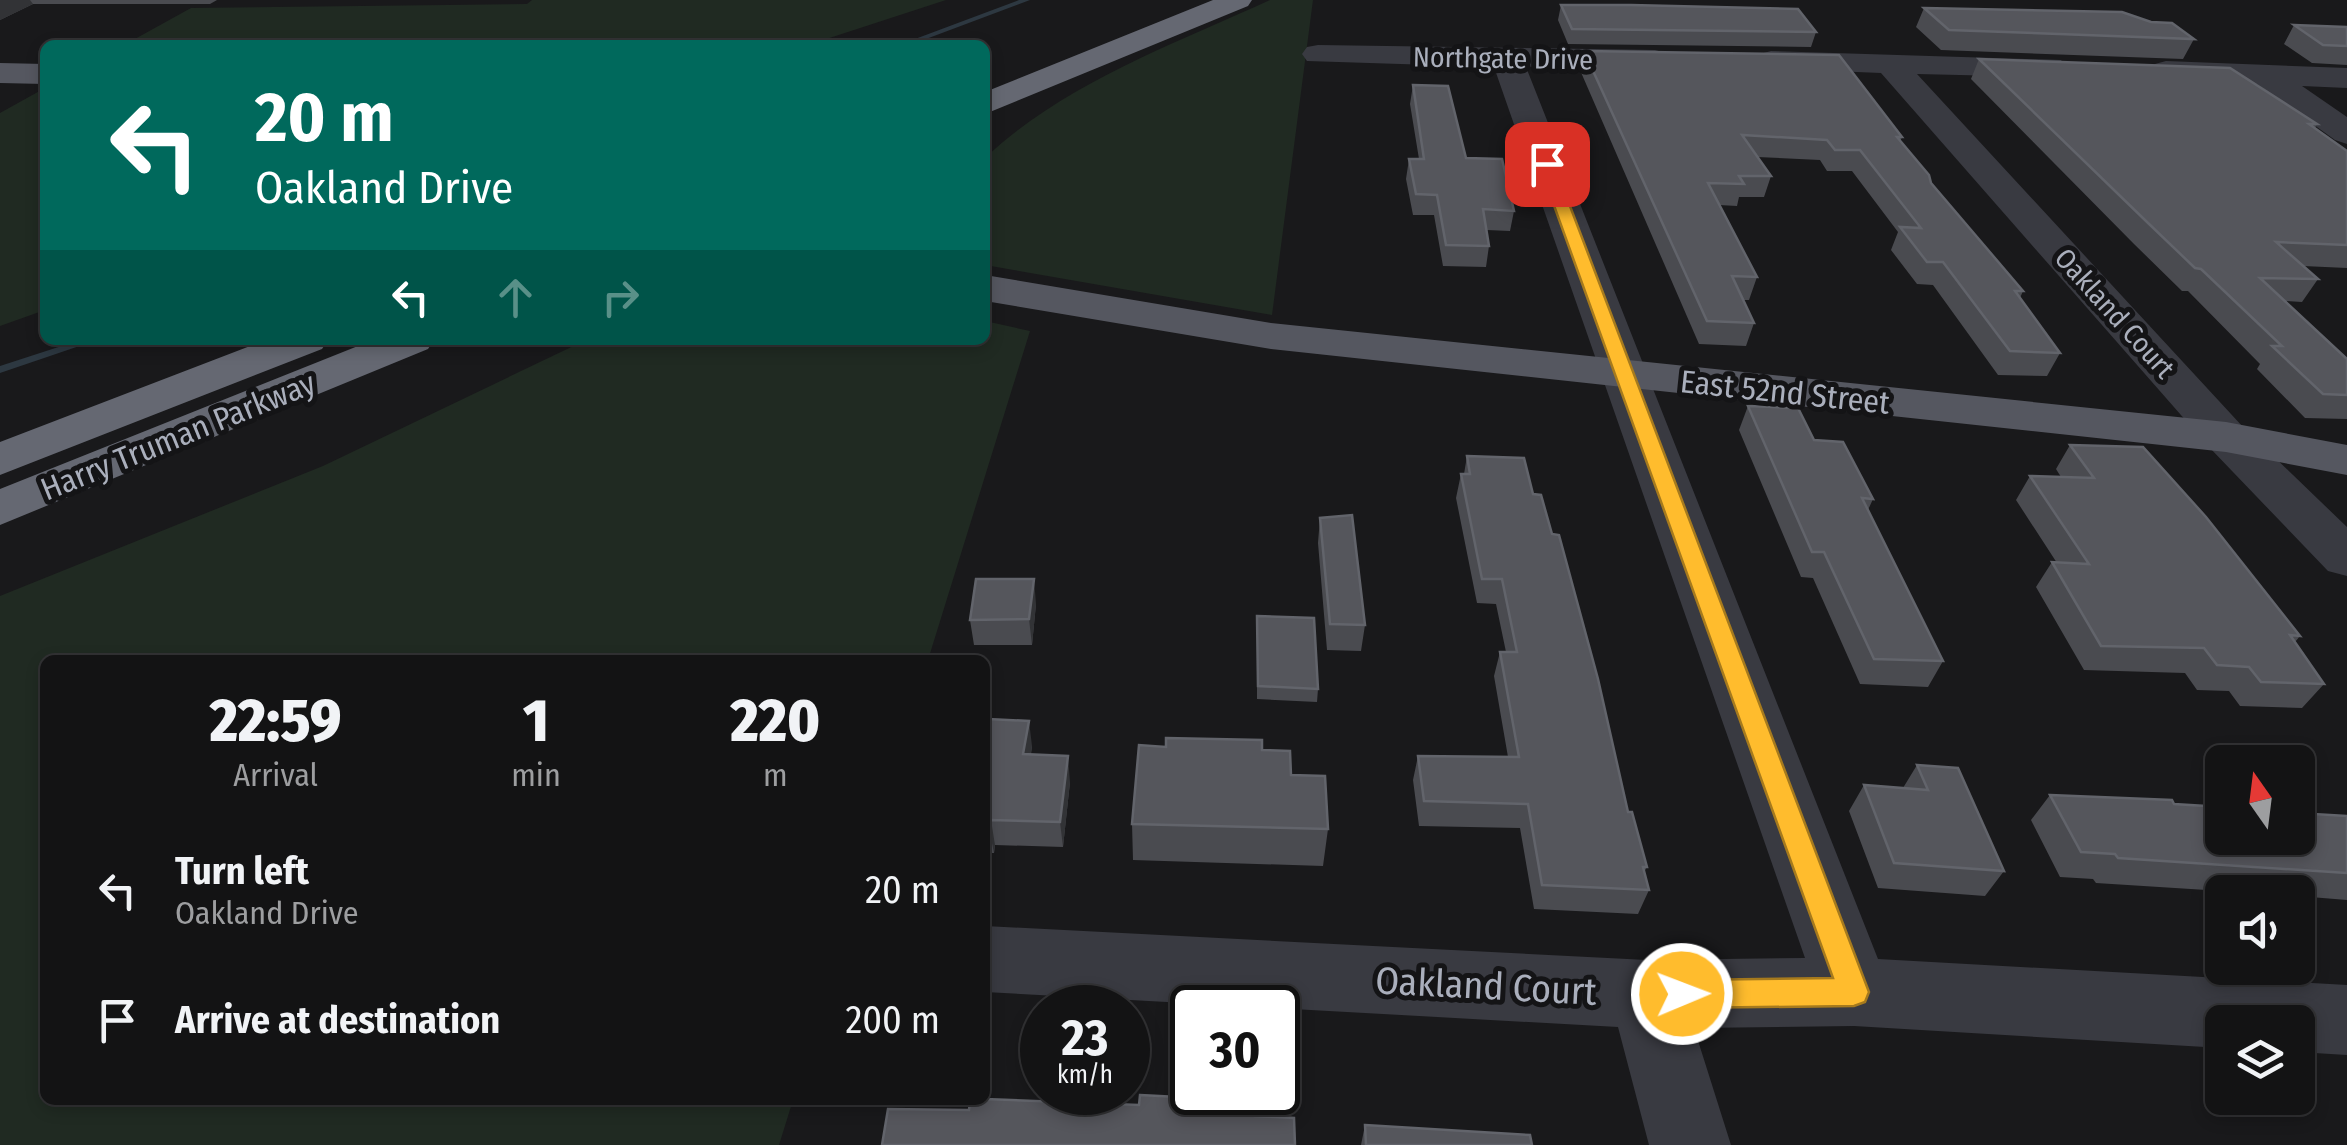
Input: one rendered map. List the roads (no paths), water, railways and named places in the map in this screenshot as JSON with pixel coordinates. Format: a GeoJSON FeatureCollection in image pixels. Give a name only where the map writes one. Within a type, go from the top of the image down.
{"type":"FeatureCollection","features":[{"type":"Feature","properties":{"kind":"highway"},"geometry":{"type":"LineString","coordinates":[[990,102],[1238,0]]}},
{"type":"Feature","properties":{"kind":"highway"},"geometry":{"type":"LineString","coordinates":[[990,70],[1166,1]]}},
{"type":"Feature","properties":{"kind":"highway","name":"Harry Truman Parkway"},"geometry":{"type":"LineString","coordinates":[[0,460],[293,345]]}},
{"type":"Feature","properties":{"kind":"highway","name":"Harry Truman Parkway"},"geometry":{"type":"LineString","coordinates":[[0,508],[400,345]]}},
{"type":"Feature","properties":{"kind":"highway"},"geometry":{"type":"LineString","coordinates":[[0,523],[210,423]]}},
{"type":"Feature","properties":{"kind":"main road"},"geometry":{"type":"LineString","coordinates":[[0,73],[40,74]]}},
{"type":"Feature","properties":{"kind":"main road","name":"East 52nd Street"},"geometry":{"type":"LineString","coordinates":[[990,289],[1271,336],[2226,437],[2347,460]]}},
{"type":"Feature","properties":{"kind":"street","name":"Northgate Drive"},"geometry":{"type":"LineString","coordinates":[[1318,54],[1679,60]]}},
{"type":"Feature","properties":{"kind":"street"},"geometry":{"type":"LineString","coordinates":[[1507,59],[1854,992]]}},
{"type":"Feature","properties":{"kind":"street"},"geometry":{"type":"LineString","coordinates":[[1736,61],[2076,68]]}},
{"type":"Feature","properties":{"kind":"street","name":"Oakland Court"},"geometry":{"type":"LineString","coordinates":[[1889,62],[2226,437],[2347,558]]}},
{"type":"Feature","properties":{"kind":"street"},"geometry":{"type":"LineString","coordinates":[[2132,70],[2347,78]]}},
{"type":"Feature","properties":{"kind":"street"},"geometry":{"type":"LineString","coordinates":[[2265,74],[2347,133]]}},
{"type":"Feature","properties":{"kind":"street","name":"Oakland Court"},"geometry":{"type":"LineString","coordinates":[[990,958],[1647,994],[1854,992],[2347,1020]]}},
{"type":"Feature","properties":{"kind":"street"},"geometry":{"type":"LineString","coordinates":[[1647,994],[1690,1145]]}},
{"type":"Feature","properties":{"kind":"waterway"},"geometry":{"type":"LineString","coordinates":[[917,40],[1026,0]]}},
{"type":"Feature","properties":{"kind":"waterway"},"geometry":{"type":"LineString","coordinates":[[0,370],[76,345]]}}]}
